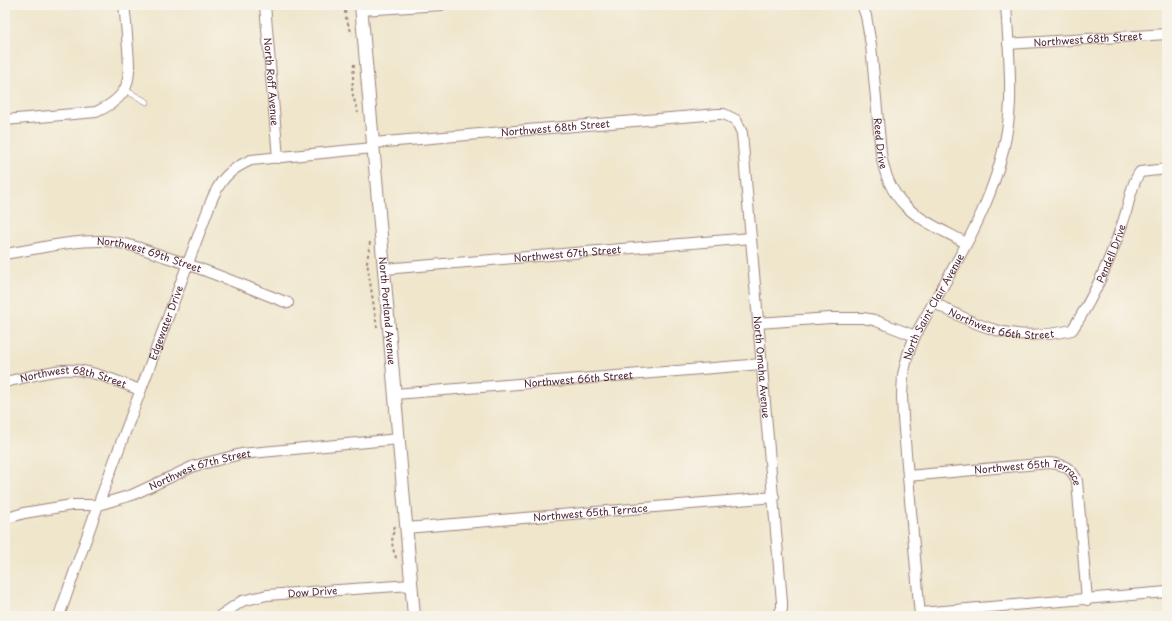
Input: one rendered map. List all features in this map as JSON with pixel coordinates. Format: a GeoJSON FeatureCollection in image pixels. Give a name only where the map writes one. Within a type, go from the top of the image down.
{"type":"FeatureCollection","features":[{"type":"Feature","properties":{"kind":"street"},"geometry":{"type":"LineString","coordinates":[[5,120],[96,112],[109,106],[117,99],[125,90],[130,73],[124,5]]}},
{"type":"Feature","properties":{"kind":"street","name":"North Roff Avenue"},"geometry":{"type":"LineString","coordinates":[[265,5],[278,158]]}},
{"type":"Feature","properties":{"kind":"street"},"geometry":{"type":"LineString","coordinates":[[361,8],[441,5]]}},
{"type":"Feature","properties":{"kind":"street","name":"Reed Drive"},"geometry":{"type":"LineString","coordinates":[[862,5],[871,39],[881,153],[884,171],[888,182],[899,200],[907,208],[919,217],[966,243]]}},
{"type":"Feature","properties":{"kind":"street","name":"North Saint Clair Avenue"},"geometry":{"type":"LineString","coordinates":[[920,615],[903,418],[902,382],[908,354],[915,336],[982,215],[992,190],[999,166],[1005,142],[1010,102],[1006,5]]}},
{"type":"Feature","properties":{"kind":"street","name":"North Portland Avenue"},"geometry":{"type":"LineString","coordinates":[[361,8],[414,616]]}},
{"type":"Feature","properties":{"kind":"street","name":"Northwest 68th Street"},"geometry":{"type":"LineString","coordinates":[[1008,44],[1167,34]]}},
{"type":"Feature","properties":{"kind":"street","name":"Northwest 68th Street"},"geometry":{"type":"LineString","coordinates":[[373,146],[718,114],[724,114],[736,120]]}},
{"type":"Feature","properties":{"kind":"street","name":"North Omaha Avenue"},"geometry":{"type":"LineString","coordinates":[[736,120],[742,133],[774,497],[782,602],[782,608],[778,615]]}},
{"type":"Feature","properties":{"kind":"street","name":"Edgewater Drive"},"geometry":{"type":"LineString","coordinates":[[58,616],[140,390],[210,204],[220,182],[228,173],[251,160],[373,146]]}},
{"type":"Feature","properties":{"kind":"street","name":"Pendell Drive"},"geometry":{"type":"LineString","coordinates":[[1072,330],[1091,299],[1110,260],[1126,215],[1136,178],[1140,172],[1167,169]]}},
{"type":"Feature","properties":{"kind":"street","name":"Northwest 67th Street"},"geometry":{"type":"LineString","coordinates":[[384,269],[751,238]]}},
{"type":"Feature","properties":{"kind":"street","name":"Northwest 69th Street"},"geometry":{"type":"LineString","coordinates":[[5,254],[68,244],[105,241],[139,248],[188,264],[288,303]]}},
{"type":"Feature","properties":{"kind":"street","name":"Northwest 66th Street"},"geometry":{"type":"LineString","coordinates":[[933,302],[966,320],[1002,332],[1018,335],[1054,334],[1072,330]]}},
{"type":"Feature","properties":{"kind":"street"},"geometry":{"type":"LineString","coordinates":[[758,324],[830,318],[863,318],[874,320],[915,336]]}},
{"type":"Feature","properties":{"kind":"street","name":"Northwest 66th Street"},"geometry":{"type":"LineString","coordinates":[[395,394],[762,364]]}},
{"type":"Feature","properties":{"kind":"street","name":"Northwest 68th Street"},"geometry":{"type":"LineString","coordinates":[[5,382],[64,370],[83,371],[104,376],[140,390]]}},
{"type":"Feature","properties":{"kind":"street","name":"Northwest 67th Street"},"geometry":{"type":"LineString","coordinates":[[5,519],[24,513],[72,505],[98,505],[132,495],[194,466],[241,454],[399,439]]}},
{"type":"Feature","properties":{"kind":"street","name":"Northwest 65th Terrace"},"geometry":{"type":"LineString","coordinates":[[908,476],[1049,463],[1058,464],[1070,469],[1077,481],[1088,600]]}},
{"type":"Feature","properties":{"kind":"street","name":"Northwest 65th Terrace"},"geometry":{"type":"LineString","coordinates":[[406,528],[774,497]]}},
{"type":"Feature","properties":{"kind":"street","name":"Dow Drive"},"geometry":{"type":"LineString","coordinates":[[220,616],[242,601],[267,595],[411,585]]}},
{"type":"Feature","properties":{"kind":"street"},"geometry":{"type":"LineString","coordinates":[[920,615],[1167,592]]}},
{"type":"Feature","properties":{"kind":"lane"},"geometry":{"type":"LineString","coordinates":[[125,90],[146,102]]}}]}
